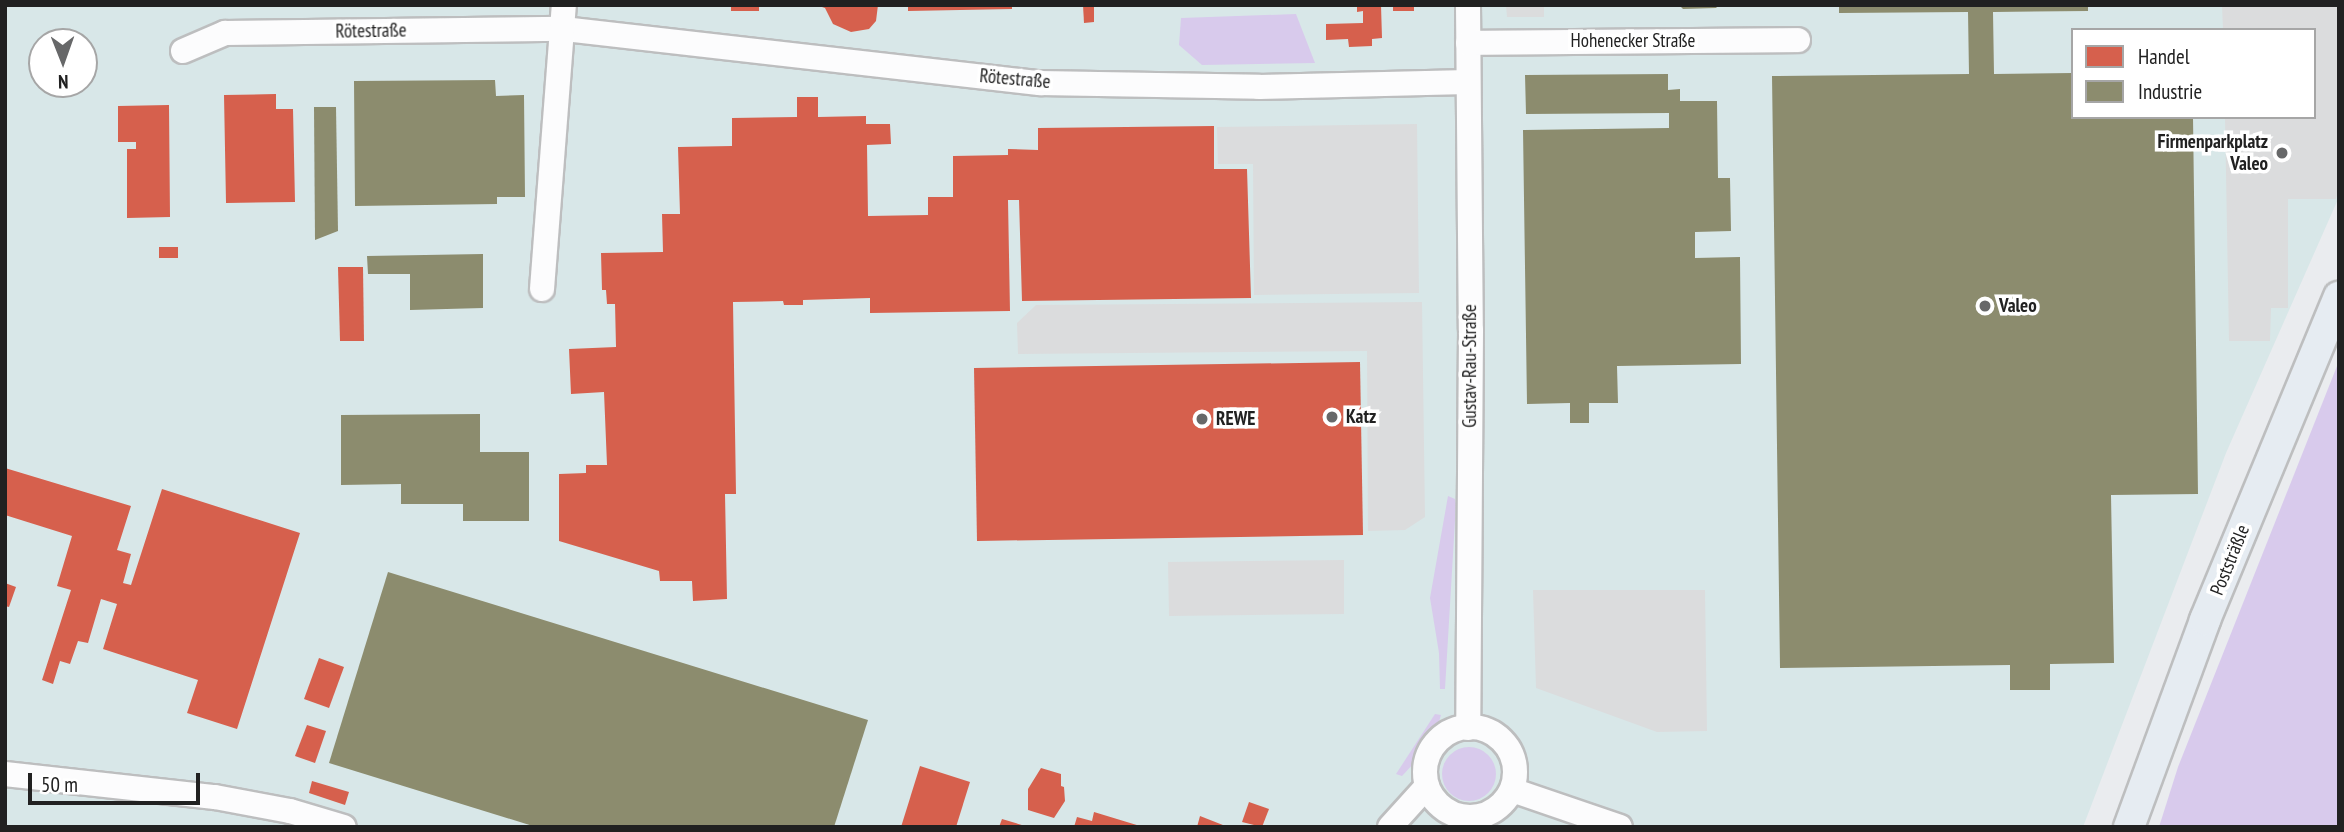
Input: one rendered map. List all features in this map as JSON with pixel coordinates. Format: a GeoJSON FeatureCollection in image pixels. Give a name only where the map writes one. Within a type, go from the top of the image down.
{"type":"FeatureCollection","features":[{"type":"Feature","properties":{"kind":"main road","name":"Poststräßle"},"geometry":{"type":"LineString","coordinates":[[2129,827],[2205,620],[2339,297]]}},
{"type":"Feature","properties":{"kind":"street","name":"Gustav-Rau-Straße"},"geometry":{"type":"LineString","coordinates":[[1468,5],[1471,330],[1468,728]]}},
{"type":"Feature","properties":{"kind":"street","name":"Rötestraße"},"geometry":{"type":"LineString","coordinates":[[183,51],[225,33],[564,17],[1040,83],[1259,87],[1468,82]]}},
{"type":"Feature","properties":{"kind":"street"},"geometry":{"type":"LineString","coordinates":[[542,289],[564,17]]}},
{"type":"Feature","properties":{"kind":"street","name":"Hohenecker Straße"},"geometry":{"type":"LineString","coordinates":[[1468,43],[1798,40]]}},
{"type":"Feature","properties":{"kind":"street"},"geometry":{"type":"LineString","coordinates":[[1468,728],[1483,729],[1497,736],[1507,747],[1515,768],[1512,790],[1503,803],[1491,812],[1468,817],[1446,810],[1435,800],[1427,786],[1425,772],[1433,747],[1443,737],[1468,728]]}},
{"type":"Feature","properties":{"kind":"street"},"geometry":{"type":"LineString","coordinates":[[5,774],[215,797],[290,811],[344,827]]}},
{"type":"Feature","properties":{"kind":"street"},"geometry":{"type":"LineString","coordinates":[[1390,827],[1427,786]]}},
{"type":"Feature","properties":{"kind":"street"},"geometry":{"type":"LineString","coordinates":[[1512,790],[1620,827]]}},
{"type":"Feature","properties":{"kind":"shaded area"},"geometry":{"type":"Polygon","coordinates":[[[5,5],[2339,5],[2339,197],[2226,453],[2083,827],[5,827],[5,5]]]}},
{"type":"Feature","properties":{"kind":"shaded area"},"geometry":{"type":"Polygon","coordinates":[[[1506,5],[1544,5],[1544,17],[1507,17],[1506,5]]]}},
{"type":"Feature","properties":{"kind":"shaded area","name":"Firmenparkplatz Valeo"},"geometry":{"type":"Polygon","coordinates":[[[2222,5],[2339,5],[2339,189],[2336,199],[2288,199],[2288,308],[2271,308],[2270,341],[2229,341],[2225,119],[2316,119],[2316,28],[2223,28],[2222,5]]]}},
{"type":"Feature","properties":{"kind":"shaded area"},"geometry":{"type":"Polygon","coordinates":[[[1296,14],[1315,63],[1202,65],[1179,45],[1181,18],[1296,14]]]}},
{"type":"Feature","properties":{"kind":"shaded area"},"geometry":{"type":"Polygon","coordinates":[[[1417,124],[1419,293],[1254,295],[1253,164],[1218,164],[1217,127],[1417,124]]]}},
{"type":"Feature","properties":{"kind":"shaded area"},"geometry":{"type":"Polygon","coordinates":[[[1422,302],[1425,517],[1405,530],[1368,531],[1367,351],[1018,354],[1017,323],[1036,305],[1422,302]]]}},
{"type":"Feature","properties":{"kind":"shaded area"},"geometry":{"type":"Polygon","coordinates":[[[2339,361],[2339,827],[2159,827],[2178,767],[2339,361]]]}},
{"type":"Feature","properties":{"kind":"shaded area"},"geometry":{"type":"Polygon","coordinates":[[[1448,496],[1455,499],[1456,504],[1445,689],[1440,689],[1439,653],[1430,598],[1448,496]]]}},
{"type":"Feature","properties":{"kind":"shaded area"},"geometry":{"type":"Polygon","coordinates":[[[1344,560],[1344,614],[1169,616],[1168,562],[1344,560]]]}},
{"type":"Feature","properties":{"kind":"shaded area"},"geometry":{"type":"Polygon","coordinates":[[[1533,590],[1705,590],[1707,731],[1657,732],[1536,688],[1533,590]]]}},
{"type":"Feature","properties":{"kind":"shaded area"},"geometry":{"type":"Polygon","coordinates":[[[1435,714],[1441,715],[1438,725],[1416,761],[1402,776],[1396,774],[1435,714]]]}},
{"type":"Feature","properties":{"kind":"shaded area"},"geometry":{"type":"Polygon","coordinates":[[[1474,747],[1484,751],[1492,759],[1496,774],[1492,789],[1484,797],[1464,801],[1454,797],[1446,789],[1442,769],[1446,759],[1454,751],[1474,747]]]}},
{"type":"Feature","properties":{"kind":"building: Handel"},"geometry":{"type":"Polygon","coordinates":[[[731,5],[759,5],[759,11],[731,11],[731,5]]]}},
{"type":"Feature","properties":{"kind":"building: Handel"},"geometry":{"type":"Polygon","coordinates":[[[816,5],[878,5],[876,21],[869,29],[851,32],[833,24],[825,8],[816,5]]]}},
{"type":"Feature","properties":{"kind":"building: Handel"},"geometry":{"type":"Polygon","coordinates":[[[908,5],[1012,5],[1012,9],[908,11],[908,5]]]}},
{"type":"Feature","properties":{"kind":"building: Handel"},"geometry":{"type":"Polygon","coordinates":[[[1083,5],[1094,5],[1094,22],[1084,23],[1083,5]]]}},
{"type":"Feature","properties":{"kind":"building: Handel"},"geometry":{"type":"Polygon","coordinates":[[[1357,5],[1381,5],[1382,38],[1372,39],[1372,46],[1349,47],[1348,39],[1326,40],[1326,24],[1363,23],[1363,11],[1357,12],[1357,5]]]}},
{"type":"Feature","properties":{"kind":"building: Handel"},"geometry":{"type":"Polygon","coordinates":[[[1393,5],[1414,5],[1414,11],[1393,11],[1393,5]]]}},
{"type":"Feature","properties":{"kind":"building: Handel"},"geometry":{"type":"Polygon","coordinates":[[[276,94],[276,109],[293,109],[295,202],[226,203],[224,95],[276,94]]]}},
{"type":"Feature","properties":{"kind":"building: Handel"},"geometry":{"type":"Polygon","coordinates":[[[797,97],[818,97],[818,117],[866,116],[866,124],[890,124],[891,144],[867,145],[868,216],[928,215],[928,197],[953,197],[953,156],[1008,155],[1008,149],[1038,150],[1038,128],[1214,126],[1214,169],[1247,169],[1251,298],[1022,301],[1019,200],[1008,200],[1010,311],[870,313],[870,298],[803,300],[803,305],[784,305],[783,301],[733,302],[736,494],[725,494],[727,599],[693,601],[692,581],[660,581],[659,571],[559,541],[559,474],[586,473],[586,465],[607,465],[604,392],[571,394],[569,349],[616,347],[615,304],[607,304],[606,290],[602,290],[601,253],[663,252],[662,214],[680,214],[678,147],[732,146],[732,118],[797,117],[797,97]]]}},
{"type":"Feature","properties":{"kind":"building: Handel"},"geometry":{"type":"Polygon","coordinates":[[[169,105],[170,217],[127,218],[127,149],[136,149],[136,142],[118,142],[118,106],[169,105]]]}},
{"type":"Feature","properties":{"kind":"building: Handel"},"geometry":{"type":"Polygon","coordinates":[[[159,247],[178,247],[178,258],[159,258],[159,247]]]}},
{"type":"Feature","properties":{"kind":"building: Handel"},"geometry":{"type":"Polygon","coordinates":[[[338,267],[363,267],[364,341],[340,341],[338,267]]]}},
{"type":"Feature","properties":{"kind":"building: Handel"},"geometry":{"type":"Polygon","coordinates":[[[1360,362],[1363,535],[977,541],[974,368],[1360,362]]]}},
{"type":"Feature","properties":{"kind":"building: Handel"},"geometry":{"type":"Polygon","coordinates":[[[5,468],[131,506],[117,550],[131,554],[123,583],[131,585],[162,489],[300,533],[237,729],[187,713],[198,680],[103,649],[117,604],[101,599],[88,643],[78,641],[70,664],[60,661],[53,684],[42,680],[71,590],[57,586],[72,536],[5,515],[5,468]]]}},
{"type":"Feature","properties":{"kind":"building: Handel"},"geometry":{"type":"Polygon","coordinates":[[[5,583],[16,587],[9,607],[5,606],[5,583]]]}},
{"type":"Feature","properties":{"kind":"building: Handel"},"geometry":{"type":"Polygon","coordinates":[[[319,658],[344,667],[329,708],[304,699],[319,658]]]}},
{"type":"Feature","properties":{"kind":"building: Handel"},"geometry":{"type":"Polygon","coordinates":[[[307,725],[326,731],[315,763],[295,756],[307,725]]]}},
{"type":"Feature","properties":{"kind":"building: Handel"},"geometry":{"type":"Polygon","coordinates":[[[920,766],[970,782],[956,827],[901,827],[920,766]]]}},
{"type":"Feature","properties":{"kind":"building: Handel"},"geometry":{"type":"Polygon","coordinates":[[[1041,768],[1061,774],[1065,801],[1054,818],[1028,810],[1028,789],[1041,768]]]}},
{"type":"Feature","properties":{"kind":"building: Handel"},"geometry":{"type":"Polygon","coordinates":[[[312,781],[349,792],[345,805],[309,793],[312,781]]]}},
{"type":"Feature","properties":{"kind":"building: Handel"},"geometry":{"type":"Polygon","coordinates":[[[1249,802],[1269,809],[1262,827],[1242,822],[1249,802]]]}},
{"type":"Feature","properties":{"kind":"building: Handel"},"geometry":{"type":"Polygon","coordinates":[[[1094,812],[1140,826],[1074,827],[1077,817],[1092,821],[1094,812]]]}},
{"type":"Feature","properties":{"kind":"building: Handel"},"geometry":{"type":"Polygon","coordinates":[[[1200,816],[1228,827],[1197,827],[1200,816]]]}},
{"type":"Feature","properties":{"kind":"building: Handel"},"geometry":{"type":"Polygon","coordinates":[[[1002,819],[1025,826],[1025,827],[999,827],[1002,819]]]}},
{"type":"Feature","properties":{"kind":"building: Industrie"},"geometry":{"type":"Polygon","coordinates":[[[1679,5],[1719,5],[1716,8],[1683,9],[1679,5]]]}},
{"type":"Feature","properties":{"kind":"building: Industrie","name":"Valeo"},"geometry":{"type":"Polygon","coordinates":[[[1839,5],[2088,5],[2088,11],[1993,12],[1994,74],[2071,73],[2071,119],[2193,119],[2198,494],[2111,495],[2114,663],[2050,664],[2050,690],[2010,690],[2010,665],[1780,668],[1772,76],[1969,74],[1968,12],[1839,13],[1839,5]]]}},
{"type":"Feature","properties":{"kind":"building: Industrie"},"geometry":{"type":"Polygon","coordinates":[[[1668,74],[1668,90],[1680,89],[1680,101],[1717,101],[1718,178],[1730,178],[1731,231],[1695,232],[1695,258],[1740,257],[1741,364],[1617,366],[1618,403],[1589,403],[1589,423],[1570,423],[1570,403],[1527,404],[1523,130],[1669,128],[1669,113],[1526,114],[1525,75],[1668,74]]]}},
{"type":"Feature","properties":{"kind":"building: Industrie"},"geometry":{"type":"Polygon","coordinates":[[[495,80],[496,96],[524,95],[525,197],[497,197],[497,204],[355,206],[354,81],[495,80]]]}},
{"type":"Feature","properties":{"kind":"building: Industrie"},"geometry":{"type":"Polygon","coordinates":[[[314,107],[336,107],[338,231],[315,240],[314,107]]]}},
{"type":"Feature","properties":{"kind":"building: Industrie"},"geometry":{"type":"Polygon","coordinates":[[[483,254],[483,308],[410,310],[410,274],[368,274],[367,256],[483,254]]]}},
{"type":"Feature","properties":{"kind":"building: Industrie"},"geometry":{"type":"Polygon","coordinates":[[[480,414],[480,452],[529,452],[529,521],[463,521],[463,504],[401,504],[401,484],[341,485],[341,415],[480,414]]]}},
{"type":"Feature","properties":{"kind":"building: Industrie"},"geometry":{"type":"Polygon","coordinates":[[[388,572],[868,720],[834,827],[536,827],[329,763],[388,572]]]}},
{"type":"Feature","properties":{"kind":"place","name":"Firmenparkplatz Valeo"},"geometry":{"type":"Point","coordinates":[2282,153]}},
{"type":"Feature","properties":{"kind":"place","name":"Valeo"},"geometry":{"type":"Point","coordinates":[1985,306]}},
{"type":"Feature","properties":{"kind":"place","name":"Katz"},"geometry":{"type":"Point","coordinates":[1332,417]}},
{"type":"Feature","properties":{"kind":"place","name":"REWE"},"geometry":{"type":"Point","coordinates":[1202,419]}}]}
